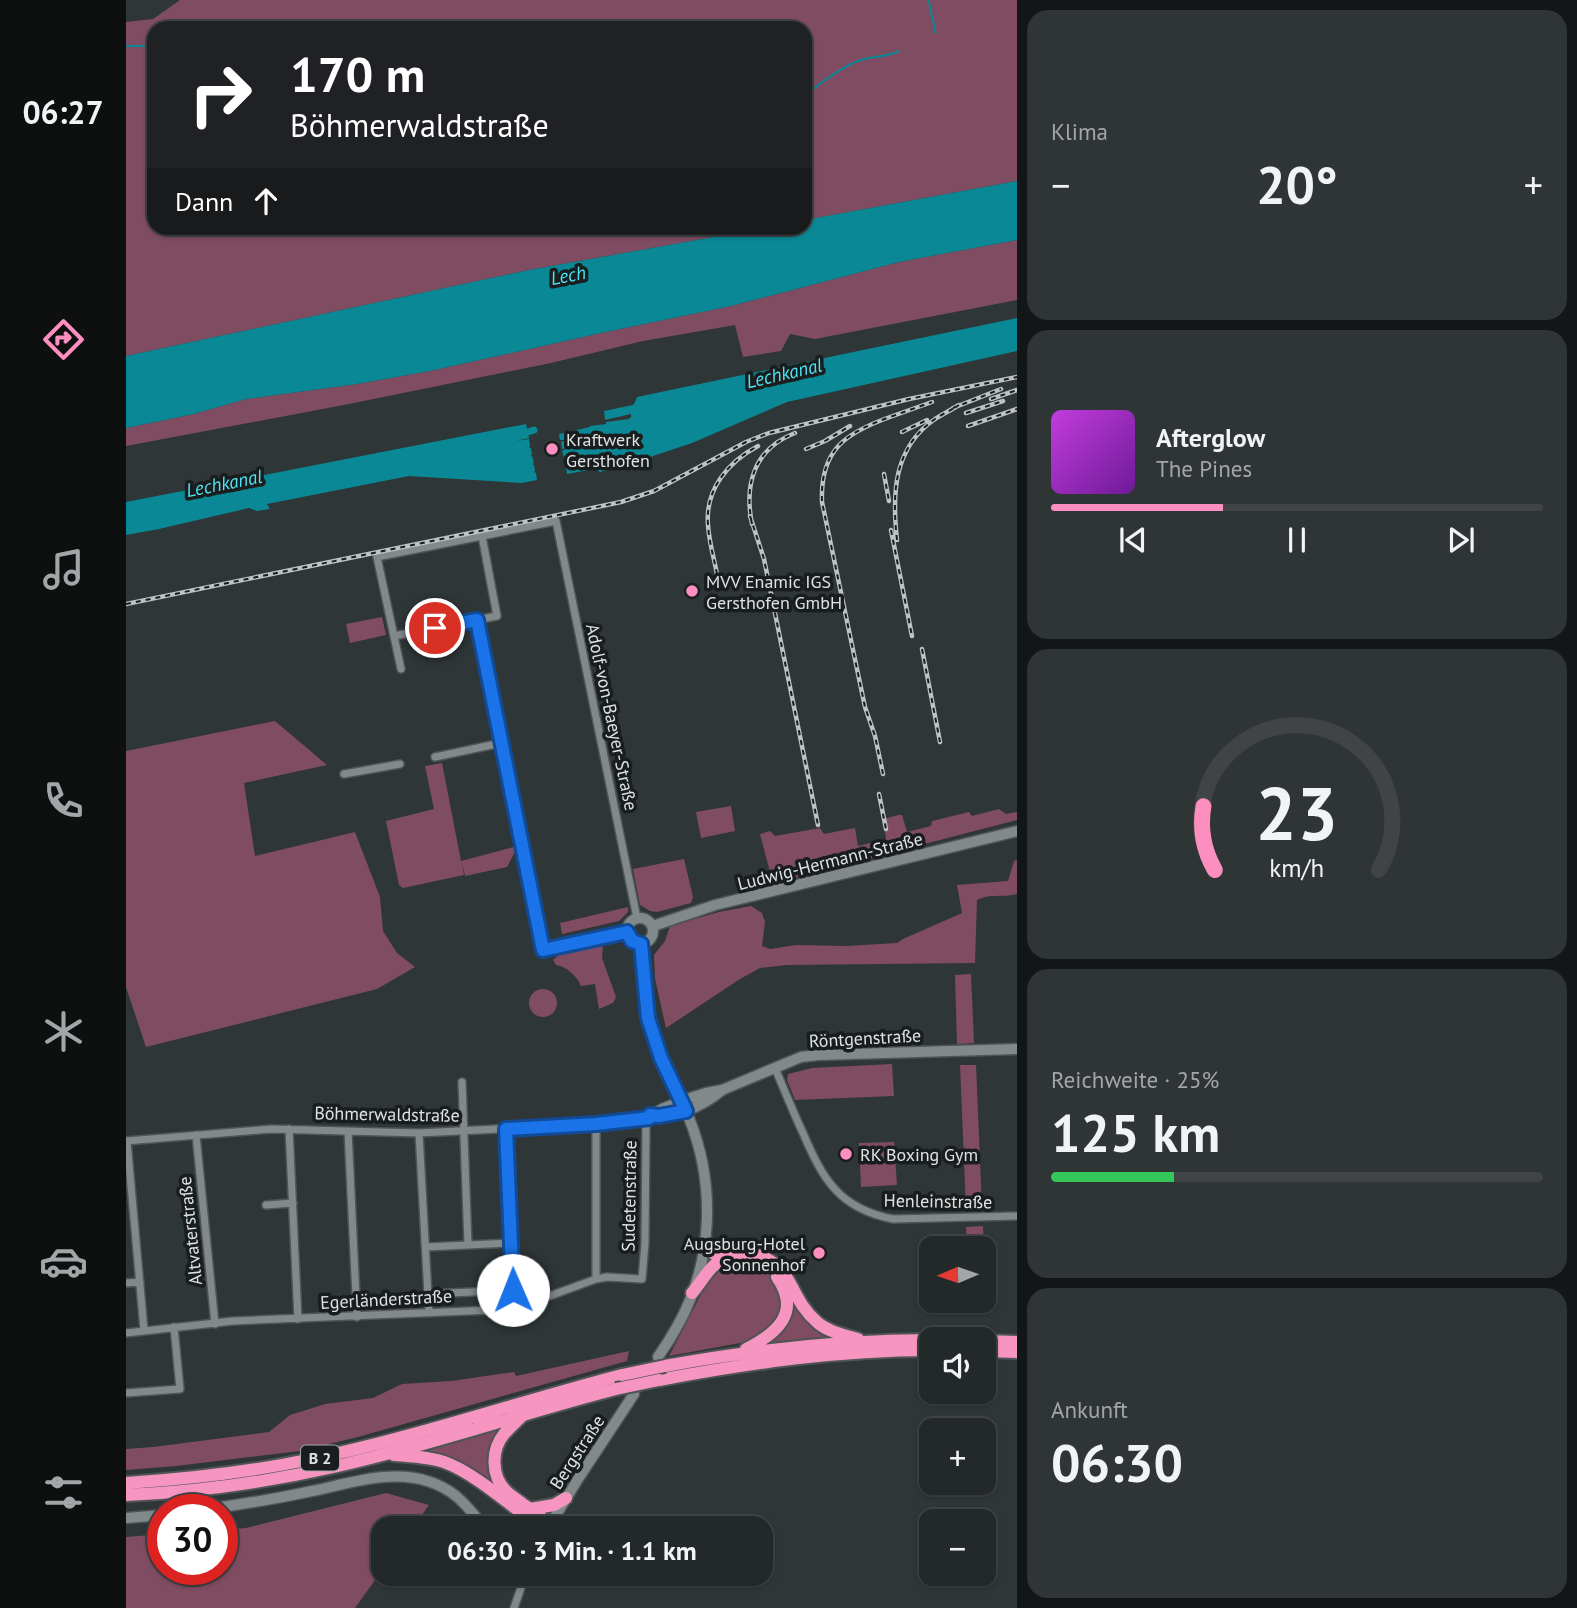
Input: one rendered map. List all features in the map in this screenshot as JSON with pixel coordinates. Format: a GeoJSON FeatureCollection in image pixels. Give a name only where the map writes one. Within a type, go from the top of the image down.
{"type":"FeatureCollection","features":[{"type":"Feature","properties":{"kind":"highway","name":"B 2"},"geometry":{"type":"LineString","coordinates":[[705,1248],[718,1246],[766,1258],[785,1274],[804,1307],[817,1322],[831,1331],[868,1342]]}},
{"type":"Feature","properties":{"kind":"highway","name":"B 2"},"geometry":{"type":"LineString","coordinates":[[705,1248],[716,1255],[750,1260],[763,1265],[779,1279],[783,1287],[786,1297],[785,1316],[776,1330],[767,1338],[738,1353]]}},
{"type":"Feature","properties":{"kind":"highway"},"geometry":{"type":"LineString","coordinates":[[692,1293],[709,1268],[727,1257]]}},
{"type":"Feature","properties":{"kind":"highway","name":"B 2"},"geometry":{"type":"LineString","coordinates":[[126,1483],[204,1477],[313,1459],[380,1443],[662,1362],[868,1342],[919,1340]]}},
{"type":"Feature","properties":{"kind":"highway"},"geometry":{"type":"LineString","coordinates":[[996,1341],[1017,1342]]}},
{"type":"Feature","properties":{"kind":"highway","name":"B 2"},"geometry":{"type":"LineString","coordinates":[[126,1495],[188,1491],[307,1473],[525,1413],[659,1380],[781,1359],[919,1350]]}},
{"type":"Feature","properties":{"kind":"highway"},"geometry":{"type":"LineString","coordinates":[[996,1351],[1017,1352]]}},
{"type":"Feature","properties":{"kind":"highway"},"geometry":{"type":"LineString","coordinates":[[525,1413],[499,1441],[495,1467],[500,1484],[506,1491],[541,1516]]}},
{"type":"Feature","properties":{"kind":"highway","name":"B 2"},"geometry":{"type":"LineString","coordinates":[[383,1454],[425,1457],[444,1462],[463,1471],[525,1516]]}},
{"type":"Feature","properties":{"kind":"highway"},"geometry":{"type":"LineString","coordinates":[[530,1508],[554,1505],[566,1498]]}},
{"type":"Feature","properties":{"kind":"street","name":"Adolf-von-Baeyer-Straße"},"geometry":{"type":"LineString","coordinates":[[482,536],[556,522],[637,918]]}},
{"type":"Feature","properties":{"kind":"street"},"geometry":{"type":"LineString","coordinates":[[394,636],[497,616],[482,536],[377,557],[401,670]]}},
{"type":"Feature","properties":{"kind":"street"},"geometry":{"type":"LineString","coordinates":[[477,620],[543,950],[627,932]]}},
{"type":"Feature","properties":{"kind":"street"},"geometry":{"type":"LineString","coordinates":[[435,757],[501,743]]}},
{"type":"Feature","properties":{"kind":"street"},"geometry":{"type":"LineString","coordinates":[[344,774],[400,764]]}},
{"type":"Feature","properties":{"kind":"street","name":"Ludwig-Hermann-Straße"},"geometry":{"type":"LineString","coordinates":[[653,926],[719,904],[1017,831]]}},
{"type":"Feature","properties":{"kind":"street"},"geometry":{"type":"LineString","coordinates":[[637,918],[647,919],[654,930],[651,939],[641,944],[632,941],[627,932],[631,922],[637,918]]}},
{"type":"Feature","properties":{"kind":"street"},"geometry":{"type":"LineString","coordinates":[[641,944],[648,1018],[661,1058],[696,1138],[706,1182],[705,1248],[692,1293],[662,1362]]}},
{"type":"Feature","properties":{"kind":"street","name":"Röntgenstraße"},"geometry":{"type":"LineString","coordinates":[[683,1106],[698,1107],[722,1090],[802,1057],[1017,1049]]}},
{"type":"Feature","properties":{"kind":"street","name":"Henleinstraße"},"geometry":{"type":"LineString","coordinates":[[775,1068],[821,1172],[833,1188],[853,1205],[874,1216],[893,1219],[1017,1216]]}},
{"type":"Feature","properties":{"kind":"street"},"geometry":{"type":"LineString","coordinates":[[462,1082],[468,1245]]}},
{"type":"Feature","properties":{"kind":"street"},"geometry":{"type":"LineString","coordinates":[[650,1116],[659,1116],[683,1106]]}},
{"type":"Feature","properties":{"kind":"street","name":"Böhmerwaldstraße"},"geometry":{"type":"LineString","coordinates":[[127,1141],[289,1129],[419,1133],[506,1129],[596,1124],[650,1116]]}},
{"type":"Feature","properties":{"kind":"street","name":"Sudetenstraße"},"geometry":{"type":"LineString","coordinates":[[642,1279],[646,1125],[650,1116]]}},
{"type":"Feature","properties":{"kind":"street"},"geometry":{"type":"LineString","coordinates":[[596,1124],[596,1279]]}},
{"type":"Feature","properties":{"kind":"street"},"geometry":{"type":"LineString","coordinates":[[289,1129],[298,1319]]}},
{"type":"Feature","properties":{"kind":"street"},"geometry":{"type":"LineString","coordinates":[[506,1129],[514,1309]]}},
{"type":"Feature","properties":{"kind":"street"},"geometry":{"type":"LineString","coordinates":[[348,1131],[357,1317]]}},
{"type":"Feature","properties":{"kind":"street"},"geometry":{"type":"LineString","coordinates":[[419,1133],[429,1313]]}},
{"type":"Feature","properties":{"kind":"street","name":"Altvaterstraße"},"geometry":{"type":"LineString","coordinates":[[197,1135],[215,1324]]}},
{"type":"Feature","properties":{"kind":"street"},"geometry":{"type":"LineString","coordinates":[[127,1141],[129,1190],[144,1331]]}},
{"type":"Feature","properties":{"kind":"street"},"geometry":{"type":"LineString","coordinates":[[266,1205],[293,1203]]}},
{"type":"Feature","properties":{"kind":"street"},"geometry":{"type":"LineString","coordinates":[[126,1237],[136,1236]]}},
{"type":"Feature","properties":{"kind":"street"},"geometry":{"type":"LineString","coordinates":[[426,1247],[512,1243]]}},
{"type":"Feature","properties":{"kind":"street","name":"Egerländerstraße"},"geometry":{"type":"LineString","coordinates":[[126,1332],[233,1321],[514,1309],[596,1279],[642,1279]]}},
{"type":"Feature","properties":{"kind":"street"},"geometry":{"type":"LineString","coordinates":[[126,1283],[140,1282]]}},
{"type":"Feature","properties":{"kind":"street"},"geometry":{"type":"LineString","coordinates":[[428,1294],[513,1290]]}},
{"type":"Feature","properties":{"kind":"street"},"geometry":{"type":"LineString","coordinates":[[485,1292],[486,1311]]}},
{"type":"Feature","properties":{"kind":"street"},"geometry":{"type":"LineString","coordinates":[[126,1393],[180,1389],[174,1327]]}},
{"type":"Feature","properties":{"kind":"street","name":"Bergstraße"},"geometry":{"type":"LineString","coordinates":[[555,1516],[634,1394]]}},
{"type":"Feature","properties":{"kind":"street"},"geometry":{"type":"LineString","coordinates":[[238,1504],[395,1475],[439,1485],[456,1495],[476,1516]]}},
{"type":"Feature","properties":{"kind":"street"},"geometry":{"type":"LineString","coordinates":[[126,1518],[147,1516]]}},
{"type":"Feature","properties":{"kind":"street"},"geometry":{"type":"LineString","coordinates":[[514,1608],[522,1586]]}},
{"type":"Feature","properties":{"kind":"shaded area"},"geometry":{"type":"Polygon","coordinates":[[[180,0],[1017,0],[1017,181],[812,219],[812,21],[147,21],[147,235],[725,235],[529,270],[126,356],[126,22],[153,19],[180,0]]]}},
{"type":"Feature","properties":{"kind":"shaded area"},"geometry":{"type":"Polygon","coordinates":[[[1017,240],[1017,300],[815,339],[790,334],[781,351],[743,357],[735,325],[643,341],[551,363],[349,404],[126,446],[126,428],[194,414],[246,399],[430,371],[731,306],[899,262],[1017,240]]]}},
{"type":"Feature","properties":{"kind":"shaded area"},"geometry":{"type":"Polygon","coordinates":[[[382,617],[386,635],[350,643],[346,624],[382,617]]]}},
{"type":"Feature","properties":{"kind":"shaded area"},"geometry":{"type":"Polygon","coordinates":[[[275,721],[327,765],[244,783],[255,856],[355,832],[380,897],[383,931],[397,953],[415,967],[377,989],[146,1047],[126,987],[126,751],[275,721]]]}},
{"type":"Feature","properties":{"kind":"shaded area"},"geometry":{"type":"Polygon","coordinates":[[[442,763],[461,861],[517,848],[507,867],[465,876],[462,863],[464,875],[403,888],[399,885],[386,821],[434,809],[425,766],[442,763]]]}},
{"type":"Feature","properties":{"kind":"shaded area"},"geometry":{"type":"Polygon","coordinates":[[[731,806],[735,831],[701,838],[696,812],[731,806]]]}},
{"type":"Feature","properties":{"kind":"shaded area"},"geometry":{"type":"Polygon","coordinates":[[[999,809],[1006,814],[1017,812],[1017,820],[778,882],[772,880],[760,834],[770,831],[775,836],[820,828],[824,834],[855,828],[858,846],[886,839],[883,819],[902,815],[907,832],[931,826],[932,821],[969,812],[972,816],[999,809]]]}},
{"type":"Feature","properties":{"kind":"shaded area"},"geometry":{"type":"Polygon","coordinates":[[[684,859],[693,897],[691,903],[657,912],[640,905],[633,869],[684,859]]]}},
{"type":"Feature","properties":{"kind":"shaded area"},"geometry":{"type":"Polygon","coordinates":[[[1017,860],[1017,894],[977,900],[975,963],[787,965],[760,968],[666,1028],[655,979],[654,955],[665,941],[670,926],[751,906],[762,913],[765,922],[762,946],[770,949],[796,945],[897,943],[962,913],[957,885],[1008,881],[1014,861],[1017,860]]]}},
{"type":"Feature","properties":{"kind":"shaded area"},"geometry":{"type":"Polygon","coordinates":[[[628,907],[628,912],[619,921],[562,934],[560,923],[628,907]]]}},
{"type":"Feature","properties":{"kind":"shaded area"},"geometry":{"type":"Polygon","coordinates":[[[603,946],[602,958],[616,997],[613,1003],[599,1009],[595,984],[581,986],[571,972],[556,965],[553,960],[560,954],[603,946]]]}},
{"type":"Feature","properties":{"kind":"shaded area"},"geometry":{"type":"Polygon","coordinates":[[[971,974],[974,1043],[957,1044],[955,975],[971,974]]]}},
{"type":"Feature","properties":{"kind":"shaded area"},"geometry":{"type":"Polygon","coordinates":[[[543,989],[553,993],[557,1003],[553,1013],[543,1017],[533,1013],[529,1003],[533,993],[543,989]]]}},
{"type":"Feature","properties":{"kind":"shaded area"},"geometry":{"type":"Polygon","coordinates":[[[892,1064],[894,1096],[795,1100],[787,1080],[788,1074],[812,1068],[892,1064]]]}},
{"type":"Feature","properties":{"kind":"shaded area"},"geometry":{"type":"Polygon","coordinates":[[[960,1065],[976,1065],[982,1209],[966,1210],[960,1065]]]}},
{"type":"Feature","properties":{"kind":"shaded area"},"geometry":{"type":"Polygon","coordinates":[[[894,1142],[897,1185],[861,1187],[859,1143],[894,1142]]]}},
{"type":"Feature","properties":{"kind":"shaded area"},"geometry":{"type":"Polygon","coordinates":[[[983,1226],[983,1236],[966,1236],[966,1227],[983,1226]]]}},
{"type":"Feature","properties":{"kind":"shaded area"},"geometry":{"type":"Polygon","coordinates":[[[732,1252],[756,1257],[772,1265],[784,1278],[802,1310],[820,1328],[835,1336],[764,1343],[776,1335],[784,1324],[789,1307],[787,1289],[772,1267],[760,1260],[732,1252]]]}},
{"type":"Feature","properties":{"kind":"shaded area"},"geometry":{"type":"Polygon","coordinates":[[[734,1261],[759,1267],[777,1284],[782,1305],[777,1322],[751,1341],[669,1356],[712,1273],[718,1265],[734,1261]]]}},
{"type":"Feature","properties":{"kind":"shaded area"},"geometry":{"type":"Polygon","coordinates":[[[629,1351],[627,1361],[300,1451],[126,1470],[126,1449],[269,1432],[290,1415],[325,1404],[373,1398],[402,1384],[451,1381],[514,1372],[516,1376],[629,1351]]]}},
{"type":"Feature","properties":{"kind":"shaded area"},"geometry":{"type":"Polygon","coordinates":[[[510,1424],[503,1430],[498,1486],[417,1452],[510,1424]]]}},
{"type":"Feature","properties":{"kind":"shaded area"},"geometry":{"type":"Polygon","coordinates":[[[386,1493],[429,1505],[421,1516],[371,1516],[371,1586],[355,1608],[126,1608],[126,1537],[147,1535],[147,1585],[238,1585],[238,1529],[386,1493]]]}},
{"type":"Feature","properties":{"kind":"water","name":"Lech"},"geometry":{"type":"Polygon","coordinates":[[[1017,181],[1017,240],[899,262],[731,306],[430,371],[246,399],[194,414],[126,428],[126,356],[529,270],[725,235],[812,235],[812,219],[1017,181]]]}},
{"type":"Feature","properties":{"kind":"water","name":"Lechkanal"},"geometry":{"type":"Polygon","coordinates":[[[1017,318],[1017,351],[787,402],[692,443],[617,468],[600,472],[594,465],[594,469],[567,474],[566,467],[571,465],[565,465],[564,459],[570,457],[564,457],[562,451],[568,448],[562,449],[561,442],[566,440],[560,440],[559,434],[629,419],[631,414],[605,420],[604,411],[633,405],[637,397],[1017,318]]]}},
{"type":"Feature","properties":{"kind":"water","name":"Lechkanal"},"geometry":{"type":"Polygon","coordinates":[[[526,424],[529,438],[516,441],[529,439],[530,456],[537,480],[522,483],[409,476],[267,504],[270,509],[257,511],[249,508],[126,535],[126,502],[526,424]]]}},
{"type":"Feature","properties":{"kind":"waterway"},"geometry":{"type":"LineString","coordinates":[[929,0],[935,33]]}},
{"type":"Feature","properties":{"kind":"waterway"},"geometry":{"type":"LineString","coordinates":[[126,46],[147,46]]}},
{"type":"Feature","properties":{"kind":"waterway"},"geometry":{"type":"LineString","coordinates":[[812,90],[854,62],[899,51]]}},
{"type":"Feature","properties":{"kind":"waterway"},"geometry":{"type":"LineString","coordinates":[[528,432],[534,430]]}},
{"type":"Feature","properties":{"kind":"railway"},"geometry":{"type":"LineString","coordinates":[[126,604],[621,502],[654,491],[746,442],[769,433],[909,399],[1017,377]]}},
{"type":"Feature","properties":{"kind":"railway"},"geometry":{"type":"LineString","coordinates":[[953,408],[1001,389]]}},
{"type":"Feature","properties":{"kind":"railway"},"geometry":{"type":"LineString","coordinates":[[991,399],[1017,390]]}},
{"type":"Feature","properties":{"kind":"railway"},"geometry":{"type":"LineString","coordinates":[[966,413],[1003,401]]}},
{"type":"Feature","properties":{"kind":"railway"},"geometry":{"type":"LineString","coordinates":[[883,774],[875,736],[865,707],[822,502],[823,484],[825,469],[831,456],[848,437],[874,423],[932,402]]}},
{"type":"Feature","properties":{"kind":"railway"},"geometry":{"type":"LineString","coordinates":[[897,540],[896,489],[903,458],[921,431],[959,405]]}},
{"type":"Feature","properties":{"kind":"railway"},"geometry":{"type":"LineString","coordinates":[[968,426],[1017,409]]}},
{"type":"Feature","properties":{"kind":"railway"},"geometry":{"type":"LineString","coordinates":[[902,432],[927,420]]}},
{"type":"Feature","properties":{"kind":"railway"},"geometry":{"type":"LineString","coordinates":[[806,449],[850,426]]}},
{"type":"Feature","properties":{"kind":"railway"},"geometry":{"type":"LineString","coordinates":[[752,524],[750,495],[755,470],[770,448],[795,433]]}},
{"type":"Feature","properties":{"kind":"railway"},"geometry":{"type":"LineString","coordinates":[[717,574],[709,531],[710,500],[728,469],[758,446]]}},
{"type":"Feature","properties":{"kind":"railway"},"geometry":{"type":"LineString","coordinates":[[884,474],[889,501]]}},
{"type":"Feature","properties":{"kind":"railway"},"geometry":{"type":"LineString","coordinates":[[750,516],[764,559],[818,825]]}},
{"type":"Feature","properties":{"kind":"railway"},"geometry":{"type":"LineString","coordinates":[[891,530],[912,636]]}},
{"type":"Feature","properties":{"kind":"railway"},"geometry":{"type":"LineString","coordinates":[[922,649],[940,742]]}},
{"type":"Feature","properties":{"kind":"railway"},"geometry":{"type":"LineString","coordinates":[[879,794],[886,829]]}},
{"type":"Feature","properties":{"kind":"place","name":"Kraftwerk Gersthofen"},"geometry":{"type":"Point","coordinates":[552,449]}},
{"type":"Feature","properties":{"kind":"place","name":"MVV Enamic IGS Gersthofen GmbH"},"geometry":{"type":"Point","coordinates":[692,591]}},
{"type":"Feature","properties":{"kind":"place","name":"RK Boxing Gym"},"geometry":{"type":"Point","coordinates":[846,1154]}},
{"type":"Feature","properties":{"kind":"place","name":"Augsburg-Hotel Sonnenhof"},"geometry":{"type":"Point","coordinates":[819,1253]}},
{"type":"Feature","properties":{"kind":"route"},"geometry":{"type":"LineString","coordinates":[[435,628],[477,620],[543,950],[627,932],[632,941],[641,944],[648,1018],[661,1058],[686,1111],[596,1124],[506,1129],[513,1290]]}}]}
